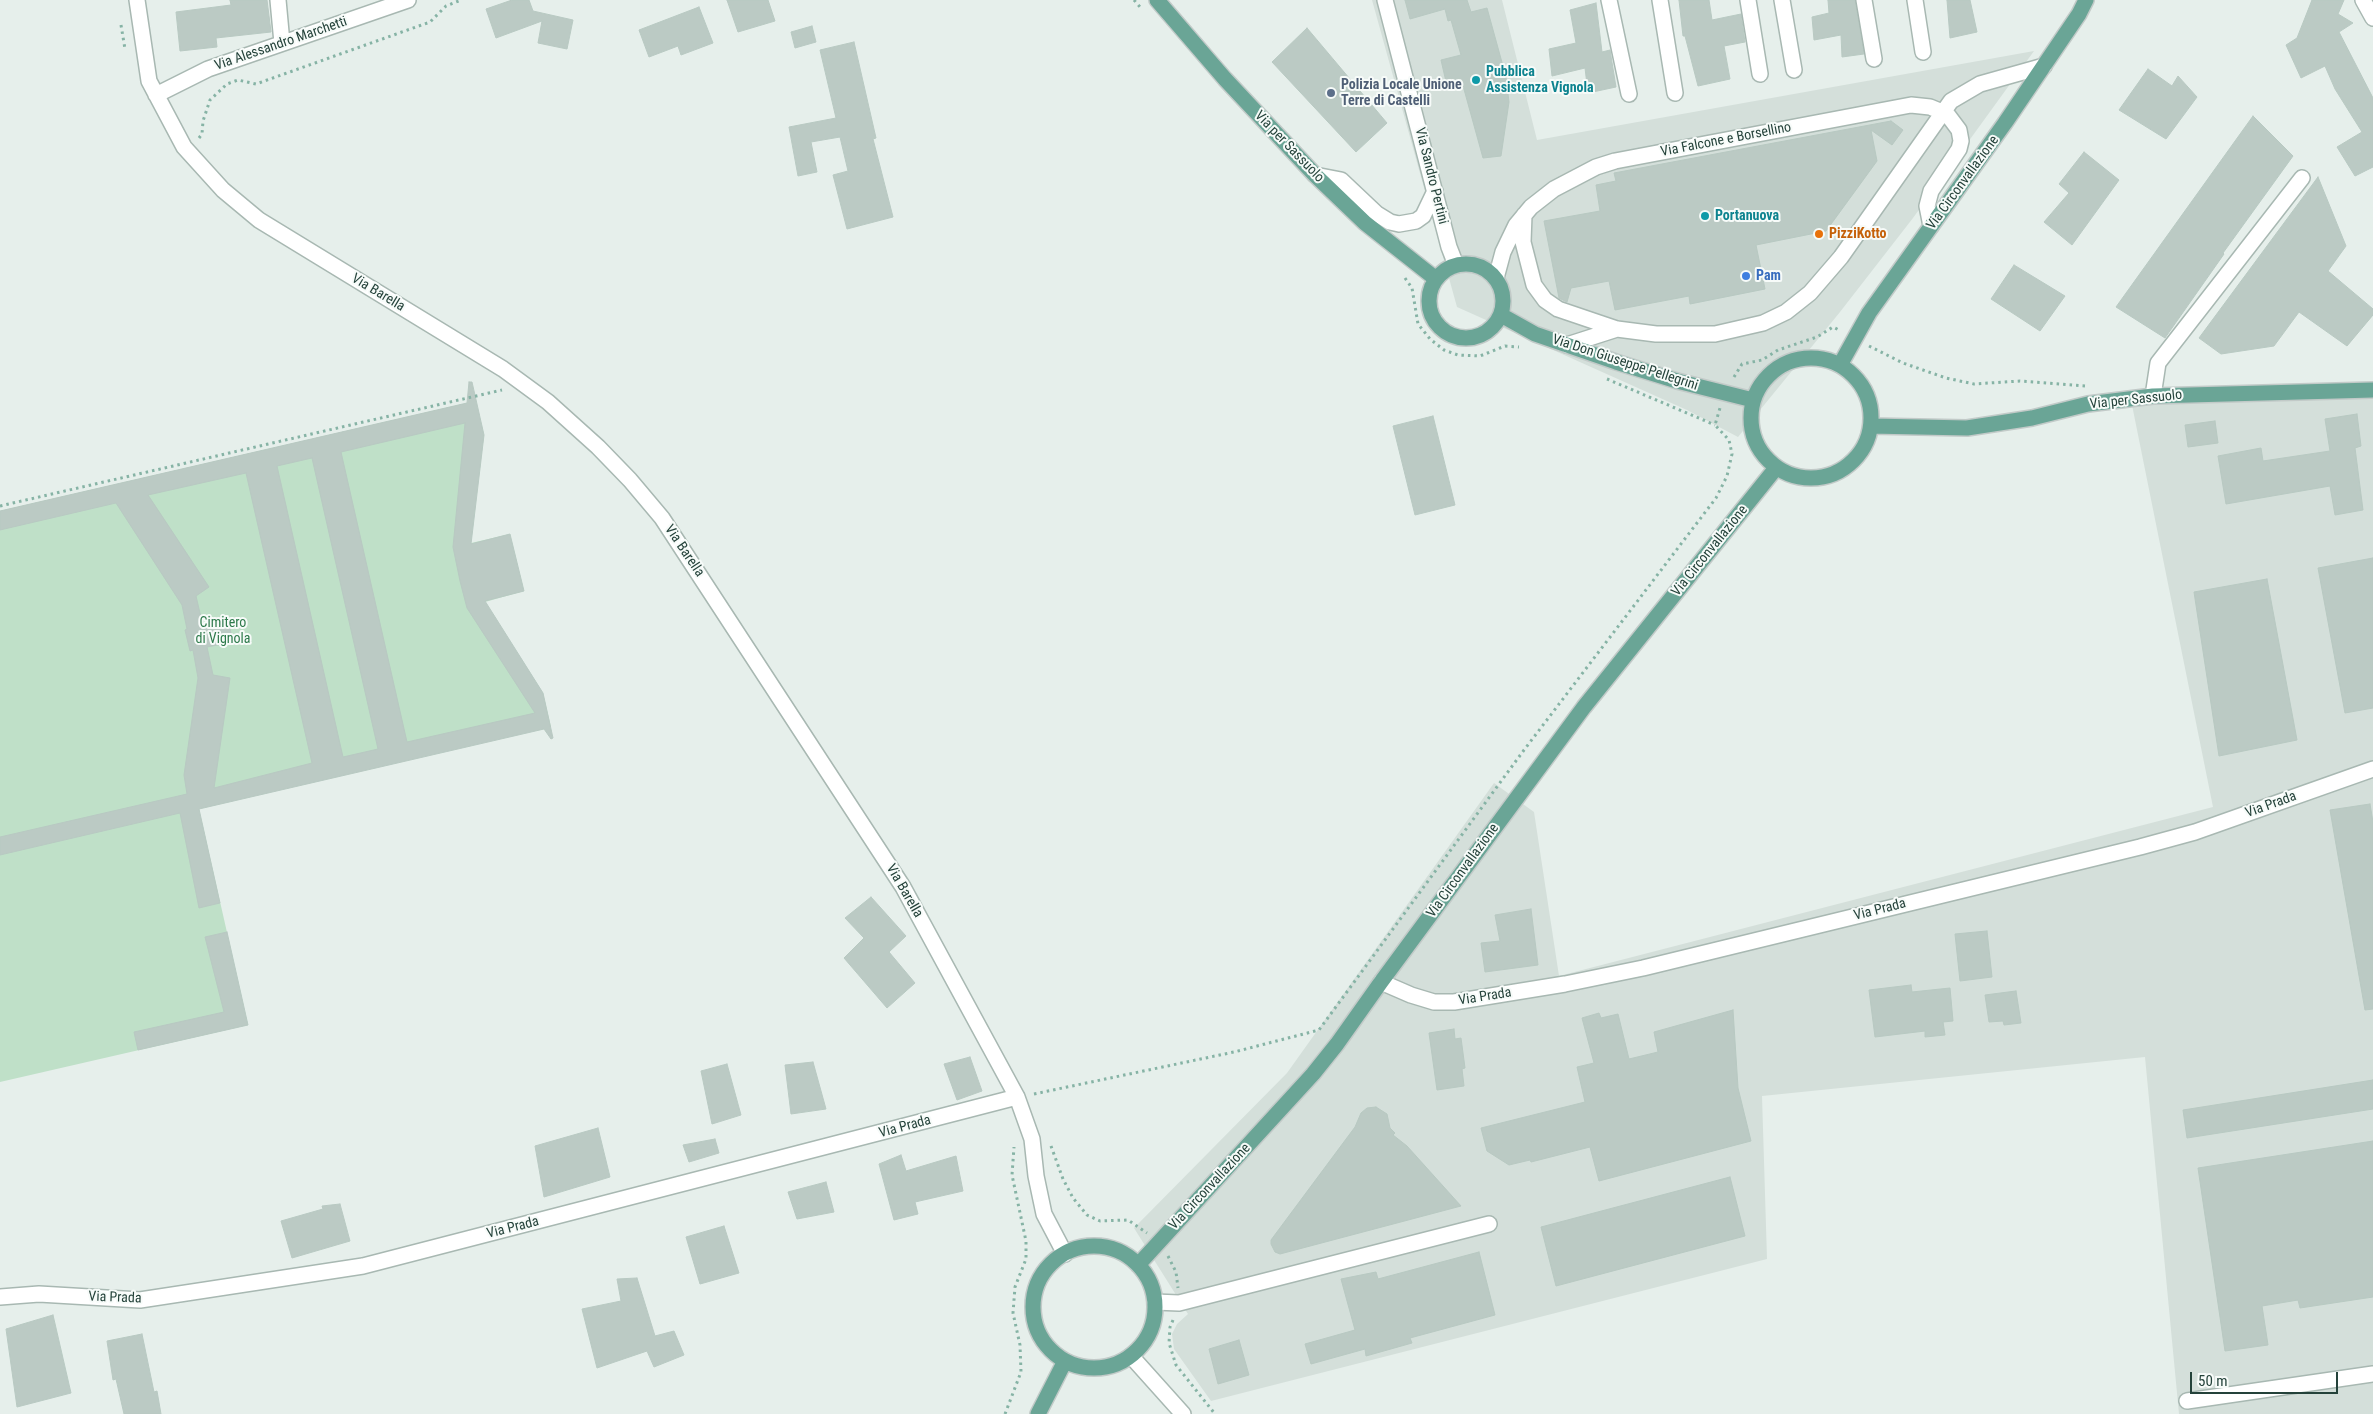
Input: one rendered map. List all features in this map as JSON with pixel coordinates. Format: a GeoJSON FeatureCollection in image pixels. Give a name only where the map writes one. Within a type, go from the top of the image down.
{"type":"FeatureCollection","features":[{"type":"Feature","properties":{"kind":"main road","name":"Via per Sassuolo"},"geometry":{"type":"LineString","coordinates":[[1157,0],[1225,79],[1315,175],[1365,223],[1436,280]]}},
{"type":"Feature","properties":{"kind":"main road","name":"Via Circonvallazione"},"geometry":{"type":"LineString","coordinates":[[1840,366],[1854,338],[1886,289],[2044,66],[2086,0]]}},
{"type":"Feature","properties":{"kind":"main road"},"geometry":{"type":"LineString","coordinates":[[1456,265],[1478,266],[1496,278],[1503,296],[1501,315],[1488,331],[1479,336],[1463,337],[1448,333],[1440,327],[1430,309],[1430,294],[1436,280],[1445,270],[1456,265]]}},
{"type":"Feature","properties":{"kind":"main road","name":"Via Don Giuseppe Pellegrini"},"geometry":{"type":"LineString","coordinates":[[1501,315],[1535,334],[1652,374],[1753,400]]}},
{"type":"Feature","properties":{"kind":"main road"},"geometry":{"type":"LineString","coordinates":[[1806,358],[1823,359],[1840,366],[1852,374],[1868,398],[1871,426],[1866,443],[1856,458],[1843,469],[1827,476],[1810,479],[1792,476],[1776,468],[1765,458],[1756,445],[1751,430],[1750,415],[1753,400],[1761,384],[1773,371],[1789,362],[1806,358]]}},
{"type":"Feature","properties":{"kind":"main road","name":"Via per Sassuolo"},"geometry":{"type":"LineString","coordinates":[[1871,426],[1967,428],[2032,418],[2097,403],[2153,396],[2373,390]]}},
{"type":"Feature","properties":{"kind":"main road","name":"Via Circonvallazione"},"geometry":{"type":"LineString","coordinates":[[1138,1265],[1313,1074],[1584,707],[1776,468]]}},
{"type":"Feature","properties":{"kind":"main road"},"geometry":{"type":"LineString","coordinates":[[1096,1246],[1112,1249],[1126,1255],[1138,1265],[1150,1282],[1155,1302],[1154,1317],[1150,1332],[1142,1345],[1131,1356],[1119,1363],[1098,1368],[1077,1366],[1064,1361],[1050,1349],[1039,1334],[1034,1316],[1034,1298],[1040,1280],[1051,1265],[1066,1254],[1080,1248],[1096,1246]]}},
{"type":"Feature","properties":{"kind":"main road"},"geometry":{"type":"LineString","coordinates":[[1038,1414],[1064,1361]]}},
{"type":"Feature","properties":{"kind":"street","name":"Via Barella"},"geometry":{"type":"LineString","coordinates":[[138,0],[149,81],[184,147],[223,190],[259,220],[503,369],[548,402],[598,446],[662,518],[875,842],[902,887],[1016,1097],[1032,1139],[1036,1176],[1044,1214],[1066,1254]]}},
{"type":"Feature","properties":{"kind":"street"},"geometry":{"type":"LineString","coordinates":[[278,0],[282,43]]}},
{"type":"Feature","properties":{"kind":"street","name":"Via Alessandro Marchetti"},"geometry":{"type":"LineString","coordinates":[[156,95],[208,69],[408,0]]}},
{"type":"Feature","properties":{"kind":"street","name":"Via Sandro Pertini"},"geometry":{"type":"LineString","coordinates":[[1385,0],[1449,247],[1456,265]]}},
{"type":"Feature","properties":{"kind":"street"},"geometry":{"type":"LineString","coordinates":[[1609,0],[1629,94]]}},
{"type":"Feature","properties":{"kind":"street"},"geometry":{"type":"LineString","coordinates":[[1660,0],[1675,93]]}},
{"type":"Feature","properties":{"kind":"street"},"geometry":{"type":"LineString","coordinates":[[1748,0],[1760,74]]}},
{"type":"Feature","properties":{"kind":"street"},"geometry":{"type":"LineString","coordinates":[[1782,0],[1794,70]]}},
{"type":"Feature","properties":{"kind":"street"},"geometry":{"type":"LineString","coordinates":[[1864,0],[1874,59]]}},
{"type":"Feature","properties":{"kind":"street"},"geometry":{"type":"LineString","coordinates":[[1915,0],[1923,52]]}},
{"type":"Feature","properties":{"kind":"street"},"geometry":{"type":"LineString","coordinates":[[1524,215],[1524,248],[1539,294],[1558,309],[1617,329],[1656,334],[1715,334],[1763,323],[1786,312],[1810,293],[1841,257],[1951,101],[1969,89],[2044,66]]}},
{"type":"Feature","properties":{"kind":"street","name":"Via Falcone e Borsellino"},"geometry":{"type":"LineString","coordinates":[[1496,278],[1503,252],[1516,225],[1524,215],[1554,189],[1575,176],[1615,161],[1911,105],[1930,107],[1943,112]]}},
{"type":"Feature","properties":{"kind":"street"},"geometry":{"type":"LineString","coordinates":[[1931,226],[1927,206],[1931,191],[1960,149],[1961,141],[1954,122],[1943,112]]}},
{"type":"Feature","properties":{"kind":"street"},"geometry":{"type":"LineString","coordinates":[[1315,175],[1341,180],[1377,214],[1390,222],[1399,224],[1408,223],[1423,216],[1435,191]]}},
{"type":"Feature","properties":{"kind":"street"},"geometry":{"type":"LineString","coordinates":[[2153,396],[2158,363],[2302,178]]}},
{"type":"Feature","properties":{"kind":"street"},"geometry":{"type":"LineString","coordinates":[[1567,345],[1617,329]]}},
{"type":"Feature","properties":{"kind":"street","name":"Via Prada"},"geometry":{"type":"LineString","coordinates":[[1381,982],[1411,995],[1434,1002],[1454,1002],[1565,984],[1635,970],[2140,847],[2195,832],[2373,769]]}},
{"type":"Feature","properties":{"kind":"street","name":"Via Prada"},"geometry":{"type":"LineString","coordinates":[[0,1297],[39,1294],[140,1300],[363,1266],[1016,1097]]}},
{"type":"Feature","properties":{"kind":"street"},"geometry":{"type":"LineString","coordinates":[[1155,1302],[1179,1303],[1488,1224]]}},
{"type":"Feature","properties":{"kind":"street"},"geometry":{"type":"LineString","coordinates":[[1131,1356],[1183,1414]]}},
{"type":"Feature","properties":{"kind":"street"},"geometry":{"type":"LineString","coordinates":[[2187,1401],[2373,1374]]}},
{"type":"Feature","properties":{"kind":"path"},"geometry":{"type":"LineString","coordinates":[[184,147],[202,134],[203,122],[210,100],[227,84],[238,80],[256,84],[430,22],[446,6],[460,0]]}},
{"type":"Feature","properties":{"kind":"path"},"geometry":{"type":"LineString","coordinates":[[120,18],[126,55]]}},
{"type":"Feature","properties":{"kind":"path"},"geometry":{"type":"LineString","coordinates":[[1016,1097],[1234,1052],[1319,1030],[1524,750],[1719,493],[1727,476],[1732,454],[1729,440],[1715,425],[1726,393],[1742,364],[1762,360],[1778,350],[1816,337],[1834,327],[1903,363],[1946,378],[1974,384],[2020,381],[2092,386]]}},
{"type":"Feature","properties":{"kind":"path"},"geometry":{"type":"LineString","coordinates":[[0,506],[505,390],[497,384]]}},
{"type":"Feature","properties":{"kind":"path"},"geometry":{"type":"LineString","coordinates":[[1005,1414],[1021,1372],[1020,1345],[1012,1313],[1015,1287],[1026,1259],[1026,1241],[1012,1175],[1014,1146]]}},
{"type":"Feature","properties":{"kind":"shaded area"},"geometry":{"type":"Polygon","coordinates":[[[1372,0],[1502,0],[1537,140],[2034,51],[1913,218],[1840,312],[1738,437],[1687,410],[1457,307],[1372,0]]]}},
{"type":"Feature","properties":{"kind":"shaded area"},"geometry":{"type":"Polygon","coordinates":[[[2373,397],[2373,1414],[2179,1414],[2145,1057],[1762,1096],[1767,1259],[1211,1401],[1174,1349],[1172,1334],[1177,1324],[1188,1314],[1134,1228],[1287,1073],[1494,783],[1534,812],[1559,976],[2213,807],[2132,405],[2373,397]]]}},
{"type":"Feature","properties":{"kind":"green space","name":"Cimitero di Vignola"},"geometry":{"type":"Polygon","coordinates":[[[476,401],[484,435],[471,543],[510,534],[524,591],[485,602],[543,693],[551,727],[199,809],[248,1025],[0,1082],[0,511],[476,401]]]}},
{"type":"Feature","properties":{"kind":"building"},"geometry":{"type":"Polygon","coordinates":[[[230,0],[267,0],[271,32],[216,38],[217,47],[180,51],[176,12],[231,5],[230,0]]]}},
{"type":"Feature","properties":{"kind":"building"},"geometry":{"type":"Polygon","coordinates":[[[512,0],[529,0],[533,11],[573,20],[567,49],[538,43],[542,21],[496,38],[486,9],[512,0]]]}},
{"type":"Feature","properties":{"kind":"building"},"geometry":{"type":"Polygon","coordinates":[[[727,0],[768,0],[775,21],[738,32],[727,0]]]}},
{"type":"Feature","properties":{"kind":"building","name":"Pubblica Assistenza Vignola"},"geometry":{"type":"Polygon","coordinates":[[[1405,0],[1467,0],[1471,12],[1487,8],[1506,77],[1509,102],[1501,156],[1483,158],[1462,82],[1447,86],[1441,60],[1461,55],[1451,20],[1448,21],[1445,9],[1410,19],[1405,0]]]}},
{"type":"Feature","properties":{"kind":"building"},"geometry":{"type":"Polygon","coordinates":[[[1679,0],[1709,0],[1712,20],[1741,14],[1745,42],[1724,46],[1730,79],[1698,86],[1685,36],[1683,36],[1679,0]]]}},
{"type":"Feature","properties":{"kind":"building"},"geometry":{"type":"Polygon","coordinates":[[[1828,0],[1855,0],[1864,54],[1842,57],[1841,35],[1814,40],[1812,17],[1829,13],[1828,0]]]}},
{"type":"Feature","properties":{"kind":"building"},"geometry":{"type":"Polygon","coordinates":[[[1947,0],[1970,0],[1977,32],[1950,38],[1947,0]]]}},
{"type":"Feature","properties":{"kind":"building"},"geometry":{"type":"Polygon","coordinates":[[[2312,0],[2344,0],[2338,14],[2353,23],[2339,32],[2373,98],[2373,167],[2355,176],[2337,147],[2362,132],[2335,89],[2325,66],[2301,78],[2286,45],[2297,38],[2312,0]]]}},
{"type":"Feature","properties":{"kind":"building"},"geometry":{"type":"Polygon","coordinates":[[[1596,3],[1602,52],[1610,50],[1616,87],[1588,93],[1585,68],[1552,76],[1549,49],[1576,43],[1570,10],[1596,3]]]}},
{"type":"Feature","properties":{"kind":"building"},"geometry":{"type":"Polygon","coordinates":[[[699,7],[713,43],[681,55],[678,46],[649,57],[639,30],[699,7]]]}},
{"type":"Feature","properties":{"kind":"building"},"geometry":{"type":"Polygon","coordinates":[[[812,26],[816,42],[795,48],[791,32],[812,26]]]}},
{"type":"Feature","properties":{"kind":"building","name":"Polizia Locale Unione Terre di Castelli"},"geometry":{"type":"Polygon","coordinates":[[[1307,28],[1387,123],[1356,152],[1272,62],[1307,28]]]}},
{"type":"Feature","properties":{"kind":"building"},"geometry":{"type":"Polygon","coordinates":[[[854,42],[876,138],[873,139],[893,217],[847,229],[833,175],[848,171],[840,137],[811,142],[817,172],[798,176],[789,127],[836,118],[820,50],[854,42]]]}},
{"type":"Feature","properties":{"kind":"building"},"geometry":{"type":"Polygon","coordinates":[[[2148,69],[2172,86],[2178,76],[2197,97],[2166,139],[2119,110],[2148,69]]]}},
{"type":"Feature","properties":{"kind":"building"},"geometry":{"type":"Polygon","coordinates":[[[2253,116],[2293,156],[2165,338],[2116,307],[2253,116]]]}},
{"type":"Feature","properties":{"kind":"building","name":"Portanuova"},"geometry":{"type":"Polygon","coordinates":[[[1891,121],[1903,130],[1892,145],[1871,130],[1877,161],[1826,231],[1756,245],[1765,289],[1690,304],[1689,296],[1615,310],[1609,281],[1571,288],[1567,302],[1559,298],[1544,221],[1600,211],[1596,185],[1616,181],[1614,173],[1891,121]]]}},
{"type":"Feature","properties":{"kind":"building"},"geometry":{"type":"Polygon","coordinates":[[[2084,152],[2119,180],[2072,245],[2044,222],[2069,193],[2059,184],[2084,152]]]}},
{"type":"Feature","properties":{"kind":"building"},"geometry":{"type":"Polygon","coordinates":[[[2318,177],[2346,246],[2328,271],[2373,309],[2373,315],[2347,346],[2299,312],[2274,346],[2221,354],[2199,338],[2318,177]]]}},
{"type":"Feature","properties":{"kind":"building"},"geometry":{"type":"Polygon","coordinates":[[[2014,265],[2065,296],[2040,331],[1991,299],[2014,265]]]}},
{"type":"Feature","properties":{"kind":"building"},"geometry":{"type":"Polygon","coordinates":[[[469,382],[472,382],[484,435],[471,544],[510,534],[524,591],[485,601],[543,693],[553,738],[551,739],[544,729],[199,809],[220,903],[199,908],[180,813],[0,855],[0,837],[187,794],[184,775],[198,678],[193,650],[190,651],[185,630],[187,629],[182,605],[116,503],[0,530],[0,511],[467,403],[469,382]],[[465,423],[341,452],[407,742],[535,713],[467,608],[460,581],[453,547],[465,423]],[[312,458],[277,466],[343,757],[378,749],[312,458]],[[246,473],[148,495],[209,587],[196,596],[203,626],[228,620],[233,642],[207,647],[213,675],[230,678],[214,788],[312,763],[246,473]]]}},
{"type":"Feature","properties":{"kind":"building"},"geometry":{"type":"Polygon","coordinates":[[[2357,414],[2361,446],[2355,448],[2363,510],[2335,515],[2330,486],[2226,504],[2218,456],[2261,448],[2263,461],[2330,451],[2325,419],[2357,414]]]}},
{"type":"Feature","properties":{"kind":"building"},"geometry":{"type":"Polygon","coordinates":[[[1433,416],[1455,505],[1415,515],[1393,426],[1433,416]]]}},
{"type":"Feature","properties":{"kind":"building"},"geometry":{"type":"Polygon","coordinates":[[[2215,421],[2218,443],[2188,447],[2185,425],[2215,421]]]}},
{"type":"Feature","properties":{"kind":"building"},"geometry":{"type":"Polygon","coordinates":[[[2373,558],[2373,708],[2345,713],[2318,568],[2373,558]]]}},
{"type":"Feature","properties":{"kind":"building"},"geometry":{"type":"Polygon","coordinates":[[[2267,579],[2297,740],[2219,756],[2194,592],[2267,579]]]}},
{"type":"Feature","properties":{"kind":"building"},"geometry":{"type":"Polygon","coordinates":[[[2370,804],[2373,822],[2373,1009],[2365,1010],[2330,810],[2370,804]]]}},
{"type":"Feature","properties":{"kind":"building"},"geometry":{"type":"Polygon","coordinates":[[[871,897],[906,936],[889,952],[915,983],[887,1008],[844,958],[864,938],[845,918],[871,897]]]}},
{"type":"Feature","properties":{"kind":"building"},"geometry":{"type":"Polygon","coordinates":[[[1531,909],[1538,965],[1485,972],[1481,943],[1500,941],[1495,915],[1531,909]]]}},
{"type":"Feature","properties":{"kind":"building"},"geometry":{"type":"Polygon","coordinates":[[[1987,931],[1992,977],[1960,981],[1955,934],[1987,931]]]}},
{"type":"Feature","properties":{"kind":"building"},"geometry":{"type":"Polygon","coordinates":[[[227,932],[248,1025],[138,1050],[134,1032],[224,1012],[205,937],[227,932]]]}},
{"type":"Feature","properties":{"kind":"building"},"geometry":{"type":"Polygon","coordinates":[[[1911,985],[1912,992],[1950,988],[1953,1021],[1943,1022],[1945,1035],[1925,1037],[1925,1031],[1875,1037],[1869,990],[1911,985]]]}},
{"type":"Feature","properties":{"kind":"building"},"geometry":{"type":"Polygon","coordinates":[[[2016,991],[2021,1023],[2004,1025],[2003,1021],[1989,1022],[1985,995],[2016,991]]]}},
{"type":"Feature","properties":{"kind":"building"},"geometry":{"type":"Polygon","coordinates":[[[1733,1010],[1738,1088],[1751,1141],[1599,1181],[1590,1147],[1531,1162],[1530,1160],[1509,1165],[1487,1151],[1481,1128],[1585,1102],[1577,1067],[1594,1063],[1582,1018],[1599,1013],[1601,1018],[1618,1014],[1629,1059],[1658,1052],[1654,1032],[1733,1010]]]}},
{"type":"Feature","properties":{"kind":"building"},"geometry":{"type":"Polygon","coordinates":[[[1454,1029],[1455,1039],[1461,1038],[1465,1068],[1462,1069],[1464,1086],[1437,1090],[1429,1033],[1454,1029]]]}},
{"type":"Feature","properties":{"kind":"building"},"geometry":{"type":"Polygon","coordinates":[[[970,1057],[982,1091],[957,1100],[944,1064],[970,1057]]]}},
{"type":"Feature","properties":{"kind":"building"},"geometry":{"type":"Polygon","coordinates":[[[813,1062],[826,1109],[791,1114],[785,1065],[813,1062]]]}},
{"type":"Feature","properties":{"kind":"building"},"geometry":{"type":"Polygon","coordinates":[[[727,1064],[741,1115],[712,1124],[701,1071],[727,1064]]]}},
{"type":"Feature","properties":{"kind":"building"},"geometry":{"type":"Polygon","coordinates":[[[2373,1080],[2373,1109],[2187,1138],[2183,1110],[2373,1080]]]}},
{"type":"Feature","properties":{"kind":"building"},"geometry":{"type":"Polygon","coordinates":[[[1376,1107],[1387,1114],[1390,1128],[1395,1133],[1393,1135],[1407,1146],[1461,1206],[1280,1254],[1275,1252],[1271,1240],[1355,1127],[1361,1113],[1367,1108],[1376,1107]]]}},
{"type":"Feature","properties":{"kind":"building"},"geometry":{"type":"Polygon","coordinates":[[[598,1128],[610,1177],[544,1197],[535,1146],[598,1128]]]}},
{"type":"Feature","properties":{"kind":"building"},"geometry":{"type":"Polygon","coordinates":[[[715,1139],[719,1153],[689,1162],[683,1145],[715,1139]]]}},
{"type":"Feature","properties":{"kind":"building"},"geometry":{"type":"Polygon","coordinates":[[[2373,1141],[2373,1297],[2300,1308],[2298,1300],[2262,1306],[2268,1345],[2225,1351],[2198,1168],[2373,1141]]]}},
{"type":"Feature","properties":{"kind":"building"},"geometry":{"type":"Polygon","coordinates":[[[901,1155],[906,1171],[956,1156],[963,1191],[915,1202],[918,1214],[894,1220],[879,1164],[901,1155]]]}},
{"type":"Feature","properties":{"kind":"building"},"geometry":{"type":"Polygon","coordinates":[[[1730,1177],[1745,1236],[1556,1286],[1541,1227],[1730,1177]]]}},
{"type":"Feature","properties":{"kind":"building"},"geometry":{"type":"Polygon","coordinates":[[[826,1182],[834,1212],[797,1219],[788,1192],[826,1182]]]}},
{"type":"Feature","properties":{"kind":"building"},"geometry":{"type":"Polygon","coordinates":[[[340,1204],[350,1241],[292,1258],[281,1221],[323,1209],[322,1206],[340,1204]]]}},
{"type":"Feature","properties":{"kind":"building"},"geometry":{"type":"Polygon","coordinates":[[[724,1226],[739,1273],[700,1284],[686,1237],[724,1226]]]}},
{"type":"Feature","properties":{"kind":"building"},"geometry":{"type":"Polygon","coordinates":[[[1479,1252],[1495,1315],[1410,1338],[1412,1343],[1366,1356],[1365,1349],[1311,1364],[1305,1344],[1355,1330],[1341,1279],[1376,1272],[1378,1279],[1479,1252]]]}},
{"type":"Feature","properties":{"kind":"building"},"geometry":{"type":"Polygon","coordinates":[[[637,1278],[655,1336],[674,1331],[684,1355],[654,1367],[647,1351],[597,1368],[582,1309],[621,1301],[617,1279],[637,1278]]]}},
{"type":"Feature","properties":{"kind":"building"},"geometry":{"type":"Polygon","coordinates":[[[53,1315],[71,1393],[17,1407],[6,1329],[53,1315]]]}},
{"type":"Feature","properties":{"kind":"building"},"geometry":{"type":"Polygon","coordinates":[[[142,1334],[154,1392],[157,1391],[161,1414],[124,1414],[116,1379],[113,1380],[107,1341],[142,1334]]]}},
{"type":"Feature","properties":{"kind":"building"},"geometry":{"type":"Polygon","coordinates":[[[1239,1340],[1249,1375],[1218,1384],[1209,1349],[1239,1340]]]}},
{"type":"Feature","properties":{"kind":"place","name":"Pubblica Assistenza Vignola"},"geometry":{"type":"Point","coordinates":[1476,80]}},
{"type":"Feature","properties":{"kind":"place","name":"Polizia Locale Unione Terre di Castelli"},"geometry":{"type":"Point","coordinates":[1331,93]}},
{"type":"Feature","properties":{"kind":"place","name":"Portanuova"},"geometry":{"type":"Point","coordinates":[1705,216]}},
{"type":"Feature","properties":{"kind":"place","name":"PizziKotto"},"geometry":{"type":"Point","coordinates":[1819,234]}},
{"type":"Feature","properties":{"kind":"place","name":"Pam"},"geometry":{"type":"Point","coordinates":[1746,276]}}]}
